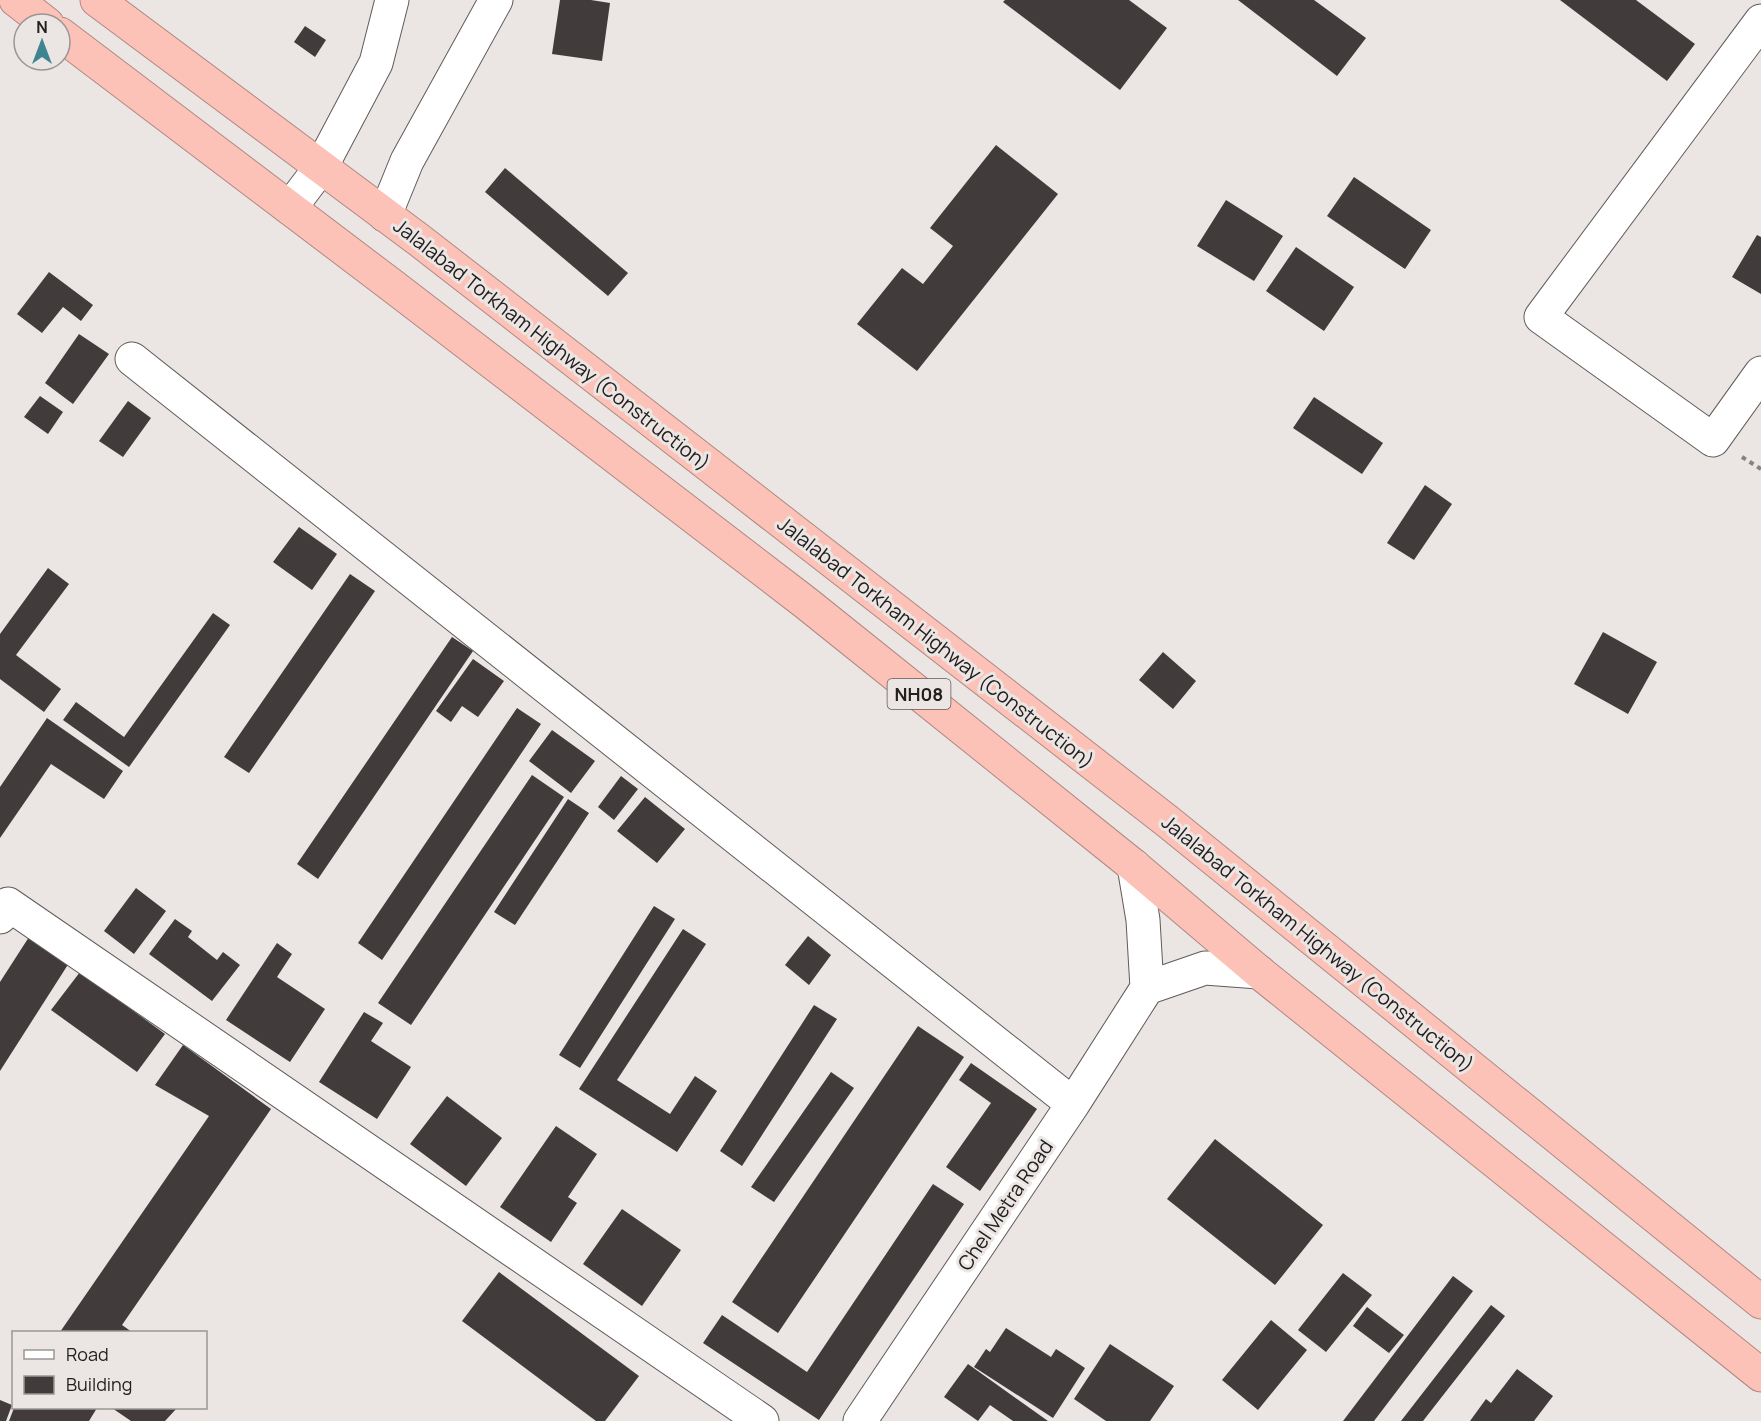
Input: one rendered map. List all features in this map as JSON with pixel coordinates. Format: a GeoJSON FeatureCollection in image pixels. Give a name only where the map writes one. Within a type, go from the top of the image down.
{"type":"FeatureCollection","features":[{"type":"Feature","properties":{"kind":"highway","name":"NH08"},"geometry":{"type":"LineString","coordinates":[[16,0],[32,12]]}},
{"type":"Feature","properties":{"kind":"highway"},"geometry":{"type":"LineString","coordinates":[[72,21],[98,0]]}},
{"type":"Feature","properties":{"kind":"highway","name":"Jalalabad Torkham Highway (Construction)"},"geometry":{"type":"LineString","coordinates":[[98,0],[385,215],[1167,821],[1761,1302]]}},
{"type":"Feature","properties":{"kind":"highway","name":"NH08"},"geometry":{"type":"LineString","coordinates":[[72,42],[806,603],[1134,866],[1259,972],[1761,1376]]}},
{"type":"Feature","properties":{"kind":"street"},"geometry":{"type":"LineString","coordinates":[[290,208],[321,167],[376,63],[392,0]]}},
{"type":"Feature","properties":{"kind":"street"},"geometry":{"type":"LineString","coordinates":[[385,215],[407,161],[496,0]]}},
{"type":"Feature","properties":{"kind":"street"},"geometry":{"type":"LineString","coordinates":[[1761,21],[1541,317],[1713,440],[1761,373]]}},
{"type":"Feature","properties":{"kind":"street"},"geometry":{"type":"LineString","coordinates":[[132,359],[1073,1104]]}},
{"type":"Feature","properties":{"kind":"street"},"geometry":{"type":"LineString","coordinates":[[1134,866],[1143,920],[1147,988],[1205,968],[1259,972]]}},
{"type":"Feature","properties":{"kind":"street"},"geometry":{"type":"LineString","coordinates":[[0,917],[8,904],[762,1421]]}},
{"type":"Feature","properties":{"kind":"street","name":"Chel Metra Road"},"geometry":{"type":"LineString","coordinates":[[860,1421],[1073,1104],[1147,988]]}},
{"type":"Feature","properties":{"kind":"building"},"geometry":{"type":"Polygon","coordinates":[[[560,0],[591,0],[610,3],[602,61],[552,54],[560,0]]]}},
{"type":"Feature","properties":{"kind":"building"},"geometry":{"type":"Polygon","coordinates":[[[1005,0],[1129,0],[1167,28],[1120,90],[1003,2],[1005,0]]]}},
{"type":"Feature","properties":{"kind":"building"},"geometry":{"type":"Polygon","coordinates":[[[1238,0],[1314,0],[1366,38],[1337,76],[1238,0]]]}},
{"type":"Feature","properties":{"kind":"building"},"geometry":{"type":"Polygon","coordinates":[[[1560,0],[1636,0],[1695,44],[1667,81],[1560,0]]]}},
{"type":"Feature","properties":{"kind":"building"},"geometry":{"type":"Polygon","coordinates":[[[305,26],[326,40],[315,57],[294,42],[305,26]]]}},
{"type":"Feature","properties":{"kind":"building"},"geometry":{"type":"Polygon","coordinates":[[[996,145],[1058,194],[917,371],[857,324],[902,268],[923,284],[953,246],[930,228],[996,145]]]}},
{"type":"Feature","properties":{"kind":"building"},"geometry":{"type":"Polygon","coordinates":[[[505,168],[628,273],[608,296],[485,192],[505,168]]]}},
{"type":"Feature","properties":{"kind":"building"},"geometry":{"type":"Polygon","coordinates":[[[1354,177],[1431,230],[1405,269],[1327,216],[1354,177]]]}},
{"type":"Feature","properties":{"kind":"building"},"geometry":{"type":"Polygon","coordinates":[[[1226,200],[1283,236],[1254,281],[1197,246],[1226,200]]]}},
{"type":"Feature","properties":{"kind":"building"},"geometry":{"type":"Polygon","coordinates":[[[1757,235],[1761,237],[1761,294],[1732,277],[1757,235]]]}},
{"type":"Feature","properties":{"kind":"building"},"geometry":{"type":"Polygon","coordinates":[[[1296,247],[1354,287],[1324,331],[1266,291],[1296,247]]]}},
{"type":"Feature","properties":{"kind":"building"},"geometry":{"type":"Polygon","coordinates":[[[49,272],[93,305],[81,321],[63,307],[42,333],[17,314],[49,272]]]}},
{"type":"Feature","properties":{"kind":"building"},"geometry":{"type":"Polygon","coordinates":[[[79,334],[109,354],[73,404],[45,383],[79,334]]]}},
{"type":"Feature","properties":{"kind":"building"},"geometry":{"type":"Polygon","coordinates":[[[40,396],[63,412],[48,434],[24,417],[40,396]]]}},
{"type":"Feature","properties":{"kind":"building"},"geometry":{"type":"Polygon","coordinates":[[[1314,397],[1383,443],[1362,474],[1293,428],[1314,397]]]}},
{"type":"Feature","properties":{"kind":"building"},"geometry":{"type":"Polygon","coordinates":[[[128,401],[151,418],[123,457],[99,441],[128,401]]]}},
{"type":"Feature","properties":{"kind":"building"},"geometry":{"type":"Polygon","coordinates":[[[1425,485],[1452,504],[1414,560],[1387,543],[1425,485]]]}},
{"type":"Feature","properties":{"kind":"building"},"geometry":{"type":"Polygon","coordinates":[[[299,527],[337,554],[312,590],[273,562],[299,527]]]}},
{"type":"Feature","properties":{"kind":"building"},"geometry":{"type":"Polygon","coordinates":[[[48,568],[69,584],[16,655],[61,689],[44,712],[0,679],[0,634],[48,568]]]}},
{"type":"Feature","properties":{"kind":"building"},"geometry":{"type":"Polygon","coordinates":[[[350,574],[375,591],[249,773],[224,757],[350,574]]]}},
{"type":"Feature","properties":{"kind":"building"},"geometry":{"type":"Polygon","coordinates":[[[213,613],[230,625],[129,767],[63,720],[76,702],[124,737],[213,613]]]}},
{"type":"Feature","properties":{"kind":"building"},"geometry":{"type":"Polygon","coordinates":[[[1603,632],[1657,662],[1628,714],[1574,684],[1603,632]]]}},
{"type":"Feature","properties":{"kind":"building"},"geometry":{"type":"Polygon","coordinates":[[[452,637],[473,651],[318,879],[297,864],[452,637]]]}},
{"type":"Feature","properties":{"kind":"building"},"geometry":{"type":"Polygon","coordinates":[[[1163,652],[1196,681],[1173,709],[1139,680],[1163,652]]]}},
{"type":"Feature","properties":{"kind":"building"},"geometry":{"type":"Polygon","coordinates":[[[473,659],[504,681],[478,717],[462,706],[451,722],[436,711],[473,659]]]}},
{"type":"Feature","properties":{"kind":"building"},"geometry":{"type":"Polygon","coordinates":[[[517,708],[541,724],[382,960],[358,943],[517,708]]]}},
{"type":"Feature","properties":{"kind":"building"},"geometry":{"type":"Polygon","coordinates":[[[47,718],[123,771],[104,799],[51,764],[0,838],[0,787],[47,718]]]}},
{"type":"Feature","properties":{"kind":"building"},"geometry":{"type":"Polygon","coordinates":[[[552,730],[595,761],[571,793],[529,761],[552,730]]]}},
{"type":"Feature","properties":{"kind":"building"},"geometry":{"type":"Polygon","coordinates":[[[532,775],[564,797],[411,1025],[378,1003],[532,775]]]}},
{"type":"Feature","properties":{"kind":"building"},"geometry":{"type":"Polygon","coordinates":[[[621,776],[638,789],[614,820],[598,807],[621,776]]]}},
{"type":"Feature","properties":{"kind":"building"},"geometry":{"type":"Polygon","coordinates":[[[645,797],[685,829],[657,863],[617,831],[645,797]]]}},
{"type":"Feature","properties":{"kind":"building"},"geometry":{"type":"Polygon","coordinates":[[[568,799],[589,813],[515,925],[494,912],[568,799]]]}},
{"type":"Feature","properties":{"kind":"building"},"geometry":{"type":"Polygon","coordinates":[[[136,888],[166,911],[134,954],[104,931],[136,888]]]}},
{"type":"Feature","properties":{"kind":"building"},"geometry":{"type":"Polygon","coordinates":[[[654,906],[675,919],[580,1068],[559,1055],[654,906]]]}},
{"type":"Feature","properties":{"kind":"building"},"geometry":{"type":"Polygon","coordinates":[[[175,919],[192,931],[188,937],[217,960],[223,952],[240,965],[212,1001],[149,954],[175,919]]]}},
{"type":"Feature","properties":{"kind":"building"},"geometry":{"type":"Polygon","coordinates":[[[683,929],[706,944],[617,1080],[670,1114],[695,1076],[717,1091],[677,1152],[579,1089],[683,929]]]}},
{"type":"Feature","properties":{"kind":"building"},"geometry":{"type":"Polygon","coordinates":[[[808,936],[831,955],[809,985],[785,965],[808,936]]]}},
{"type":"Feature","properties":{"kind":"building"},"geometry":{"type":"Polygon","coordinates":[[[29,937],[69,963],[0,1071],[0,982],[29,937]]]}},
{"type":"Feature","properties":{"kind":"building"},"geometry":{"type":"Polygon","coordinates":[[[277,943],[292,954],[277,977],[325,1009],[290,1062],[226,1020],[277,943]]]}},
{"type":"Feature","properties":{"kind":"building"},"geometry":{"type":"Polygon","coordinates":[[[80,972],[165,1034],[137,1072],[51,1010],[80,972]]]}},
{"type":"Feature","properties":{"kind":"building"},"geometry":{"type":"Polygon","coordinates":[[[814,1005],[837,1019],[742,1166],[720,1151],[814,1005]]]}},
{"type":"Feature","properties":{"kind":"building"},"geometry":{"type":"Polygon","coordinates":[[[364,1012],[383,1023],[371,1041],[411,1067],[377,1119],[319,1082],[364,1012]]]}},
{"type":"Feature","properties":{"kind":"building"},"geometry":{"type":"Polygon","coordinates":[[[918,1026],[964,1057],[778,1333],[732,1302],[918,1026]]]}},
{"type":"Feature","properties":{"kind":"building"},"geometry":{"type":"Polygon","coordinates":[[[183,1045],[271,1109],[122,1325],[131,1331],[61,1331],[209,1116],[155,1085],[183,1045]]]}},
{"type":"Feature","properties":{"kind":"building"},"geometry":{"type":"Polygon","coordinates":[[[971,1063],[1037,1109],[980,1191],[946,1167],[991,1103],[959,1080],[971,1063]]]}},
{"type":"Feature","properties":{"kind":"building"},"geometry":{"type":"Polygon","coordinates":[[[831,1072],[854,1088],[774,1202],[751,1187],[831,1072]]]}},
{"type":"Feature","properties":{"kind":"building"},"geometry":{"type":"Polygon","coordinates":[[[447,1096],[502,1138],[466,1186],[410,1144],[447,1096]]]}},
{"type":"Feature","properties":{"kind":"building"},"geometry":{"type":"Polygon","coordinates":[[[556,1126],[597,1154],[568,1197],[577,1203],[551,1242],[500,1207],[556,1126]]]}},
{"type":"Feature","properties":{"kind":"building"},"geometry":{"type":"Polygon","coordinates":[[[1215,1139],[1323,1225],[1275,1285],[1167,1199],[1215,1139]]]}},
{"type":"Feature","properties":{"kind":"building"},"geometry":{"type":"Polygon","coordinates":[[[933,1184],[964,1204],[819,1420],[703,1343],[722,1315],[807,1372],[933,1184]]]}},
{"type":"Feature","properties":{"kind":"building"},"geometry":{"type":"Polygon","coordinates":[[[622,1209],[681,1250],[642,1306],[583,1264],[622,1209]]]}},
{"type":"Feature","properties":{"kind":"building"},"geometry":{"type":"Polygon","coordinates":[[[499,1272],[639,1376],[605,1421],[596,1421],[462,1321],[499,1272]]]}},
{"type":"Feature","properties":{"kind":"building"},"geometry":{"type":"Polygon","coordinates":[[[1343,1273],[1372,1295],[1326,1352],[1298,1330],[1343,1273]]]}},
{"type":"Feature","properties":{"kind":"building"},"geometry":{"type":"Polygon","coordinates":[[[1453,1276],[1473,1291],[1374,1421],[1343,1421],[1453,1276]]]}},
{"type":"Feature","properties":{"kind":"building"},"geometry":{"type":"Polygon","coordinates":[[[1491,1305],[1505,1316],[1423,1421],[1401,1421],[1491,1305]]]}},
{"type":"Feature","properties":{"kind":"building"},"geometry":{"type":"Polygon","coordinates":[[[1367,1307],[1404,1335],[1389,1353],[1353,1326],[1367,1307]]]}},
{"type":"Feature","properties":{"kind":"building"},"geometry":{"type":"Polygon","coordinates":[[[1271,1320],[1307,1350],[1258,1410],[1222,1380],[1271,1320]]]}},
{"type":"Feature","properties":{"kind":"building"},"geometry":{"type":"Polygon","coordinates":[[[1006,1328],[1051,1357],[1056,1349],[1085,1368],[1053,1418],[974,1367],[986,1349],[990,1352],[1006,1328]]]}},
{"type":"Feature","properties":{"kind":"building"},"geometry":{"type":"Polygon","coordinates":[[[1110,1344],[1174,1386],[1150,1421],[1106,1421],[1074,1399],[1110,1344]]]}},
{"type":"Feature","properties":{"kind":"building"},"geometry":{"type":"Polygon","coordinates":[[[968,1364],[1048,1421],[1013,1421],[990,1405],[978,1421],[944,1397],[968,1364]]]}},
{"type":"Feature","properties":{"kind":"building"},"geometry":{"type":"Polygon","coordinates":[[[1517,1369],[1553,1396],[1534,1421],[1470,1421],[1486,1399],[1491,1403],[1517,1369]]]}},
{"type":"Feature","properties":{"kind":"building"},"geometry":{"type":"Polygon","coordinates":[[[0,1400],[12,1405],[6,1421],[0,1421],[0,1400]]]}},
{"type":"Feature","properties":{"kind":"building"},"geometry":{"type":"Polygon","coordinates":[[[14,1409],[96,1409],[89,1421],[9,1421],[14,1409]]]}},
{"type":"Feature","properties":{"kind":"building"},"geometry":{"type":"Polygon","coordinates":[[[113,1409],[176,1409],[165,1421],[131,1421],[113,1409]]]}}]}
